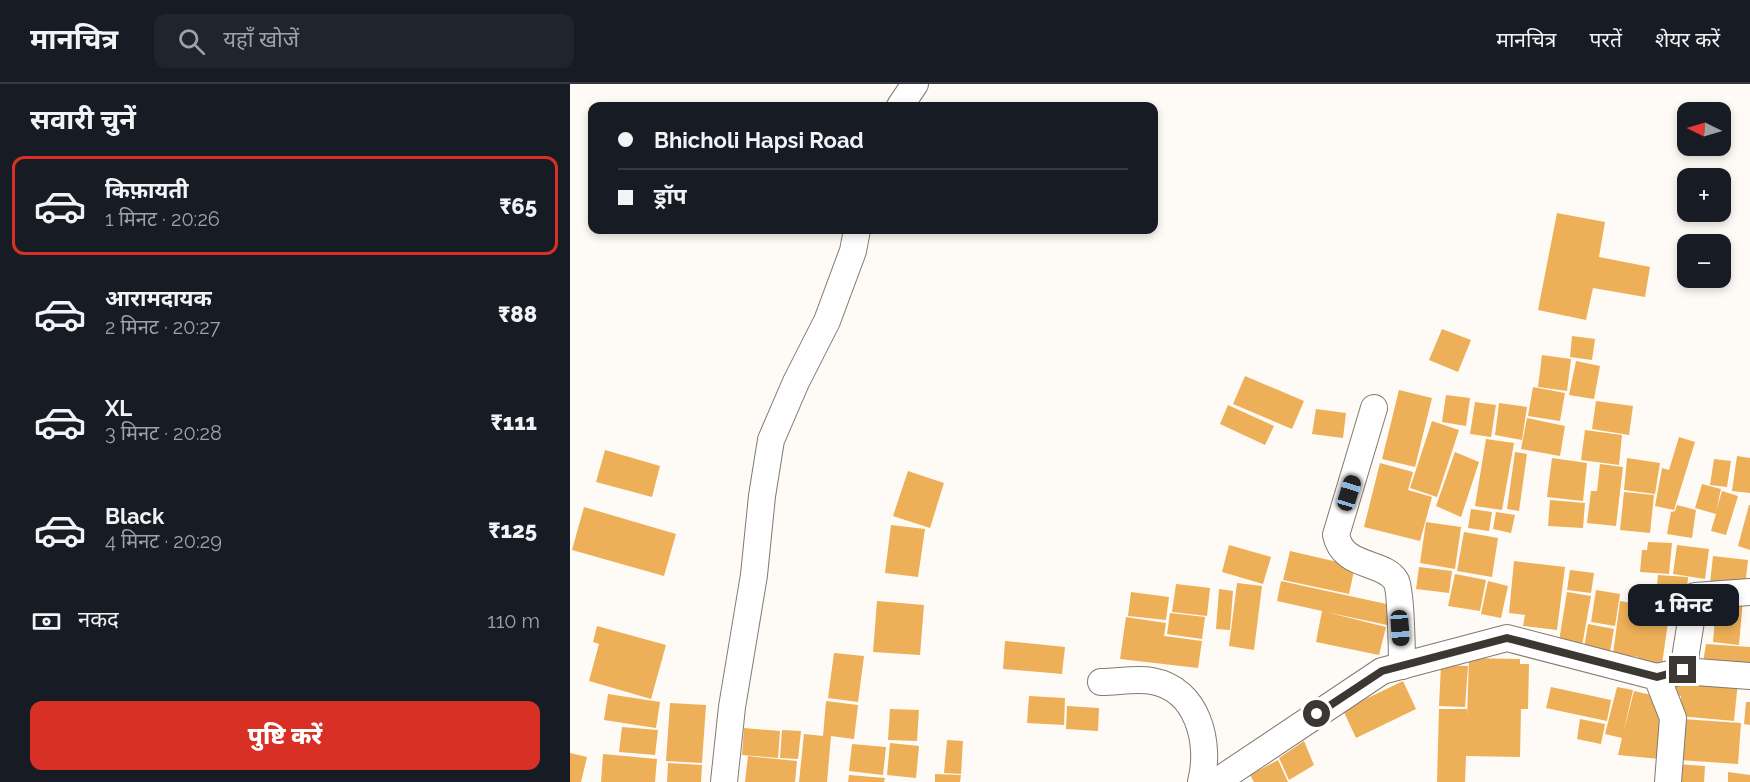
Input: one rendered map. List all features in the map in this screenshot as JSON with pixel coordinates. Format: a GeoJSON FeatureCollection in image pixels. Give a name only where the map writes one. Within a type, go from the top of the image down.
{"type":"FeatureCollection","features":[{"type":"Feature","properties":{"kind":"street"},"geometry":{"type":"LineString","coordinates":[[903,102],[915,84]]}},
{"type":"Feature","properties":{"kind":"street"},"geometry":{"type":"LineString","coordinates":[[724,782],[732,707],[754,574],[762,496],[771,440],[796,382],[827,321],[853,251],[856,234]]}},
{"type":"Feature","properties":{"kind":"street"},"geometry":{"type":"LineString","coordinates":[[1374,408],[1336,535],[1338,545],[1344,553],[1389,574],[1396,582],[1400,596],[1402,666]]}},
{"type":"Feature","properties":{"kind":"street"},"geometry":{"type":"LineString","coordinates":[[1683,670],[1695,596],[1750,592]]}},
{"type":"Feature","properties":{"kind":"street"},"geometry":{"type":"LineString","coordinates":[[1216,782],[1382,671],[1507,638],[1657,677],[1683,670],[1750,676]]}},
{"type":"Feature","properties":{"kind":"street"},"geometry":{"type":"LineString","coordinates":[[1657,677],[1673,718],[1668,782]]}},
{"type":"Feature","properties":{"kind":"street"},"geometry":{"type":"LineString","coordinates":[[1101,682],[1152,681],[1177,689],[1192,708],[1201,734],[1205,766],[1201,782]]}},
{"type":"Feature","properties":{"kind":"building"},"geometry":{"type":"Polygon","coordinates":[[[1557,213],[1605,222],[1599,257],[1650,267],[1645,297],[1593,288],[1586,320],[1538,310],[1557,213]]]}},
{"type":"Feature","properties":{"kind":"building"},"geometry":{"type":"Polygon","coordinates":[[[1442,329],[1471,340],[1458,372],[1429,360],[1442,329]]]}},
{"type":"Feature","properties":{"kind":"building"},"geometry":{"type":"Polygon","coordinates":[[[1572,336],[1595,339],[1592,360],[1570,357],[1572,336]]]}},
{"type":"Feature","properties":{"kind":"building"},"geometry":{"type":"Polygon","coordinates":[[[1542,355],[1571,359],[1567,391],[1538,387],[1542,355]]]}},
{"type":"Feature","properties":{"kind":"building"},"geometry":{"type":"Polygon","coordinates":[[[1576,361],[1600,366],[1594,399],[1569,395],[1576,361]]]}},
{"type":"Feature","properties":{"kind":"building"},"geometry":{"type":"Polygon","coordinates":[[[1245,376],[1304,401],[1292,429],[1233,404],[1245,376]]]}},
{"type":"Feature","properties":{"kind":"building"},"geometry":{"type":"Polygon","coordinates":[[[1533,387],[1565,393],[1560,421],[1528,416],[1533,387]]]}},
{"type":"Feature","properties":{"kind":"building"},"geometry":{"type":"Polygon","coordinates":[[[1399,390],[1432,398],[1415,467],[1382,459],[1399,390]]]}},
{"type":"Feature","properties":{"kind":"building"},"geometry":{"type":"Polygon","coordinates":[[[1446,395],[1470,398],[1466,426],[1442,422],[1446,395]]]}},
{"type":"Feature","properties":{"kind":"building"},"geometry":{"type":"Polygon","coordinates":[[[1596,401],[1633,406],[1629,435],[1592,429],[1596,401]]]}},
{"type":"Feature","properties":{"kind":"building"},"geometry":{"type":"Polygon","coordinates":[[[1475,402],[1496,405],[1491,437],[1470,434],[1475,402]]]}},
{"type":"Feature","properties":{"kind":"building"},"geometry":{"type":"Polygon","coordinates":[[[1499,403],[1527,407],[1522,440],[1495,435],[1499,403]]]}},
{"type":"Feature","properties":{"kind":"building"},"geometry":{"type":"Polygon","coordinates":[[[1228,405],[1274,426],[1265,445],[1220,424],[1228,405]]]}},
{"type":"Feature","properties":{"kind":"building"},"geometry":{"type":"Polygon","coordinates":[[[1316,409],[1346,413],[1343,438],[1312,434],[1316,409]]]}},
{"type":"Feature","properties":{"kind":"building"},"geometry":{"type":"Polygon","coordinates":[[[1527,418],[1565,426],[1560,456],[1521,449],[1527,418]]]}},
{"type":"Feature","properties":{"kind":"building"},"geometry":{"type":"Polygon","coordinates":[[[1432,421],[1459,430],[1437,497],[1410,488],[1432,421]]]}},
{"type":"Feature","properties":{"kind":"building"},"geometry":{"type":"Polygon","coordinates":[[[1585,430],[1622,435],[1619,465],[1581,460],[1585,430]]]}},
{"type":"Feature","properties":{"kind":"building"},"geometry":{"type":"Polygon","coordinates":[[[1679,437],[1695,442],[1674,510],[1655,506],[1662,468],[1669,470],[1679,437]]]}},
{"type":"Feature","properties":{"kind":"building"},"geometry":{"type":"Polygon","coordinates":[[[1486,439],[1514,443],[1502,510],[1475,506],[1486,439]]]}},
{"type":"Feature","properties":{"kind":"building"},"geometry":{"type":"Polygon","coordinates":[[[605,450],[660,466],[652,497],[596,482],[605,450]]]}},
{"type":"Feature","properties":{"kind":"building"},"geometry":{"type":"Polygon","coordinates":[[[1455,452],[1479,462],[1461,517],[1436,506],[1455,452]]]}},
{"type":"Feature","properties":{"kind":"building"},"geometry":{"type":"Polygon","coordinates":[[[1515,452],[1527,454],[1519,511],[1507,509],[1515,452]]]}},
{"type":"Feature","properties":{"kind":"building"},"geometry":{"type":"Polygon","coordinates":[[[1737,456],[1750,458],[1750,493],[1732,491],[1737,456]]]}},
{"type":"Feature","properties":{"kind":"building"},"geometry":{"type":"Polygon","coordinates":[[[1552,458],[1587,463],[1583,501],[1547,497],[1552,458]]]}},
{"type":"Feature","properties":{"kind":"building"},"geometry":{"type":"Polygon","coordinates":[[[1627,458],[1660,463],[1655,494],[1624,490],[1627,458]]]}},
{"type":"Feature","properties":{"kind":"building"},"geometry":{"type":"Polygon","coordinates":[[[1714,459],[1731,461],[1727,487],[1710,485],[1714,459]]]}},
{"type":"Feature","properties":{"kind":"building"},"geometry":{"type":"Polygon","coordinates":[[[1380,463],[1413,472],[1408,490],[1432,497],[1420,541],[1364,527],[1380,463]]]}},
{"type":"Feature","properties":{"kind":"building"},"geometry":{"type":"Polygon","coordinates":[[[1600,464],[1623,467],[1616,526],[1587,523],[1591,491],[1597,491],[1600,464]]]}},
{"type":"Feature","properties":{"kind":"building"},"geometry":{"type":"Polygon","coordinates":[[[908,471],[944,483],[930,528],[893,516],[908,471]]]}},
{"type":"Feature","properties":{"kind":"building"},"geometry":{"type":"Polygon","coordinates":[[[1702,484],[1721,489],[1716,511],[1722,491],[1738,496],[1726,535],[1711,531],[1716,514],[1695,508],[1702,484]]]}},
{"type":"Feature","properties":{"kind":"building"},"geometry":{"type":"Polygon","coordinates":[[[1624,492],[1654,495],[1650,533],[1620,530],[1624,492]]]}},
{"type":"Feature","properties":{"kind":"building"},"geometry":{"type":"Polygon","coordinates":[[[1550,500],[1585,503],[1583,528],[1548,526],[1550,500]]]}},
{"type":"Feature","properties":{"kind":"building"},"geometry":{"type":"Polygon","coordinates":[[[1677,505],[1696,510],[1692,538],[1667,534],[1671,512],[1675,511],[1677,505]]]}},
{"type":"Feature","properties":{"kind":"building"},"geometry":{"type":"Polygon","coordinates":[[[1750,505],[1750,550],[1738,546],[1750,505]]]}},
{"type":"Feature","properties":{"kind":"building"},"geometry":{"type":"Polygon","coordinates":[[[584,507],[676,534],[664,576],[572,550],[584,507]]]}},
{"type":"Feature","properties":{"kind":"building"},"geometry":{"type":"Polygon","coordinates":[[[1471,509],[1492,512],[1489,531],[1468,528],[1471,509]]]}},
{"type":"Feature","properties":{"kind":"building"},"geometry":{"type":"Polygon","coordinates":[[[1496,512],[1515,515],[1511,533],[1493,529],[1496,512]]]}},
{"type":"Feature","properties":{"kind":"building"},"geometry":{"type":"Polygon","coordinates":[[[1426,522],[1461,527],[1455,569],[1420,563],[1426,522]]]}},
{"type":"Feature","properties":{"kind":"building"},"geometry":{"type":"Polygon","coordinates":[[[891,525],[925,529],[918,577],[885,573],[891,525]]]}},
{"type":"Feature","properties":{"kind":"building"},"geometry":{"type":"Polygon","coordinates":[[[1464,532],[1498,538],[1492,577],[1457,571],[1464,532]]]}},
{"type":"Feature","properties":{"kind":"building"},"geometry":{"type":"Polygon","coordinates":[[[1648,542],[1672,543],[1669,574],[1640,572],[1642,550],[1647,550],[1648,542]]]}},
{"type":"Feature","properties":{"kind":"building"},"geometry":{"type":"Polygon","coordinates":[[[1229,545],[1271,557],[1263,584],[1222,572],[1229,545]]]}},
{"type":"Feature","properties":{"kind":"building"},"geometry":{"type":"Polygon","coordinates":[[[1677,545],[1709,549],[1705,579],[1673,574],[1677,545]]]}},
{"type":"Feature","properties":{"kind":"building"},"geometry":{"type":"Polygon","coordinates":[[[1290,551],[1355,566],[1349,594],[1283,580],[1290,551]]]}},
{"type":"Feature","properties":{"kind":"building"},"geometry":{"type":"Polygon","coordinates":[[[1713,556],[1748,560],[1745,587],[1710,583],[1713,556]]]}},
{"type":"Feature","properties":{"kind":"building"},"geometry":{"type":"Polygon","coordinates":[[[1514,561],[1565,567],[1557,630],[1523,626],[1525,615],[1509,613],[1514,561]]]}},
{"type":"Feature","properties":{"kind":"building"},"geometry":{"type":"Polygon","coordinates":[[[1419,567],[1452,571],[1449,593],[1416,589],[1419,567]]]}},
{"type":"Feature","properties":{"kind":"building"},"geometry":{"type":"Polygon","coordinates":[[[1570,570],[1594,573],[1591,593],[1567,590],[1570,570]]]}},
{"type":"Feature","properties":{"kind":"building"},"geometry":{"type":"Polygon","coordinates":[[[1455,574],[1486,580],[1480,611],[1448,606],[1455,574]]]}},
{"type":"Feature","properties":{"kind":"building"},"geometry":{"type":"Polygon","coordinates":[[[1658,575],[1688,577],[1686,609],[1655,606],[1658,575]]]}},
{"type":"Feature","properties":{"kind":"building"},"geometry":{"type":"Polygon","coordinates":[[[1281,581],[1391,605],[1387,625],[1326,612],[1386,627],[1379,655],[1316,642],[1322,611],[1277,601],[1281,581]]]}},
{"type":"Feature","properties":{"kind":"building"},"geometry":{"type":"Polygon","coordinates":[[[1488,581],[1508,586],[1501,618],[1481,614],[1488,581]]]}},
{"type":"Feature","properties":{"kind":"building"},"geometry":{"type":"Polygon","coordinates":[[[1237,583],[1262,586],[1254,650],[1229,646],[1237,583]]]}},
{"type":"Feature","properties":{"kind":"building"},"geometry":{"type":"Polygon","coordinates":[[[1176,584],[1210,588],[1207,616],[1172,612],[1176,584]]]}},
{"type":"Feature","properties":{"kind":"building"},"geometry":{"type":"Polygon","coordinates":[[[1219,589],[1233,591],[1230,630],[1216,629],[1219,589]]]}},
{"type":"Feature","properties":{"kind":"building"},"geometry":{"type":"Polygon","coordinates":[[[1596,590],[1620,594],[1615,626],[1591,622],[1596,590]]]}},
{"type":"Feature","properties":{"kind":"building"},"geometry":{"type":"Polygon","coordinates":[[[1131,592],[1169,597],[1166,620],[1128,616],[1131,592]]]}},
{"type":"Feature","properties":{"kind":"building"},"geometry":{"type":"Polygon","coordinates":[[[1567,592],[1591,596],[1582,646],[1559,641],[1567,592]]]}},
{"type":"Feature","properties":{"kind":"building"},"geometry":{"type":"Polygon","coordinates":[[[1717,596],[1743,599],[1739,645],[1713,642],[1717,596]]]}},
{"type":"Feature","properties":{"kind":"building"},"geometry":{"type":"Polygon","coordinates":[[[877,601],[924,605],[920,655],[873,652],[877,601]]]}},
{"type":"Feature","properties":{"kind":"building"},"geometry":{"type":"Polygon","coordinates":[[[1620,601],[1670,609],[1662,664],[1637,661],[1638,657],[1613,654],[1620,601]]]}},
{"type":"Feature","properties":{"kind":"building"},"geometry":{"type":"Polygon","coordinates":[[[1170,613],[1205,617],[1202,639],[1167,634],[1170,613]]]}},
{"type":"Feature","properties":{"kind":"building"},"geometry":{"type":"Polygon","coordinates":[[[1126,617],[1166,623],[1164,636],[1202,641],[1198,668],[1120,659],[1126,617]]]}},
{"type":"Feature","properties":{"kind":"building"},"geometry":{"type":"Polygon","coordinates":[[[1588,624],[1614,629],[1610,652],[1584,648],[1588,624]]]}},
{"type":"Feature","properties":{"kind":"building"},"geometry":{"type":"Polygon","coordinates":[[[597,626],[666,645],[651,699],[589,681],[599,644],[593,642],[597,626]]]}},
{"type":"Feature","properties":{"kind":"building"},"geometry":{"type":"Polygon","coordinates":[[[1005,641],[1065,647],[1062,674],[1003,669],[1005,641]]]}},
{"type":"Feature","properties":{"kind":"building"},"geometry":{"type":"Polygon","coordinates":[[[1706,644],[1750,647],[1750,669],[1702,669],[1706,644]]]}},
{"type":"Feature","properties":{"kind":"building"},"geometry":{"type":"Polygon","coordinates":[[[834,653],[864,656],[858,702],[828,698],[834,653]]]}},
{"type":"Feature","properties":{"kind":"building"},"geometry":{"type":"Polygon","coordinates":[[[1469,658],[1520,659],[1520,664],[1529,664],[1528,709],[1521,709],[1520,757],[1466,756],[1465,782],[1437,782],[1439,709],[1467,709],[1467,718],[1469,658]]]}},
{"type":"Feature","properties":{"kind":"building"},"geometry":{"type":"Polygon","coordinates":[[[1441,665],[1468,666],[1465,707],[1439,706],[1441,665]]]}},
{"type":"Feature","properties":{"kind":"building"},"geometry":{"type":"Polygon","coordinates":[[[1675,675],[1738,681],[1734,721],[1679,716],[1681,696],[1673,695],[1675,675]]]}},
{"type":"Feature","properties":{"kind":"building"},"geometry":{"type":"Polygon","coordinates":[[[1403,681],[1416,709],[1356,738],[1343,710],[1403,681]]]}},
{"type":"Feature","properties":{"kind":"building"},"geometry":{"type":"Polygon","coordinates":[[[1551,687],[1611,700],[1607,721],[1546,708],[1551,687]]]}},
{"type":"Feature","properties":{"kind":"building"},"geometry":{"type":"Polygon","coordinates":[[[1617,687],[1633,690],[1623,734],[1634,691],[1660,697],[1660,759],[1618,755],[1622,738],[1605,734],[1617,687]]]}},
{"type":"Feature","properties":{"kind":"building"},"geometry":{"type":"Polygon","coordinates":[[[608,694],[660,702],[656,728],[604,720],[608,694]]]}},
{"type":"Feature","properties":{"kind":"building"},"geometry":{"type":"Polygon","coordinates":[[[1029,696],[1065,698],[1064,725],[1027,723],[1029,696]]]}},
{"type":"Feature","properties":{"kind":"building"},"geometry":{"type":"Polygon","coordinates":[[[826,701],[858,705],[854,739],[831,736],[827,782],[799,782],[804,734],[823,736],[826,701]]]}},
{"type":"Feature","properties":{"kind":"building"},"geometry":{"type":"Polygon","coordinates":[[[1746,702],[1750,702],[1750,725],[1744,724],[1746,702]]]}},
{"type":"Feature","properties":{"kind":"building"},"geometry":{"type":"Polygon","coordinates":[[[670,703],[706,705],[702,763],[666,761],[670,703]]]}},
{"type":"Feature","properties":{"kind":"building"},"geometry":{"type":"Polygon","coordinates":[[[1067,706],[1099,708],[1098,731],[1066,729],[1067,706]]]}},
{"type":"Feature","properties":{"kind":"building"},"geometry":{"type":"Polygon","coordinates":[[[890,709],[919,710],[917,741],[888,740],[890,709]]]}},
{"type":"Feature","properties":{"kind":"building"},"geometry":{"type":"Polygon","coordinates":[[[1580,719],[1605,724],[1601,744],[1577,739],[1580,719]]]}},
{"type":"Feature","properties":{"kind":"building"},"geometry":{"type":"Polygon","coordinates":[[[1682,719],[1741,723],[1738,764],[1679,760],[1682,719]]]}},
{"type":"Feature","properties":{"kind":"building"},"geometry":{"type":"Polygon","coordinates":[[[622,727],[658,730],[655,755],[619,752],[622,727]]]}},
{"type":"Feature","properties":{"kind":"building"},"geometry":{"type":"Polygon","coordinates":[[[744,728],[780,731],[778,758],[742,755],[744,728]]]}},
{"type":"Feature","properties":{"kind":"building"},"geometry":{"type":"Polygon","coordinates":[[[782,730],[801,731],[798,759],[780,758],[782,730]]]}},
{"type":"Feature","properties":{"kind":"building"},"geometry":{"type":"Polygon","coordinates":[[[947,740],[963,741],[961,774],[944,773],[947,740]]]}},
{"type":"Feature","properties":{"kind":"building"},"geometry":{"type":"Polygon","coordinates":[[[1304,741],[1314,765],[1289,780],[1279,758],[1304,741]]]}},
{"type":"Feature","properties":{"kind":"building"},"geometry":{"type":"Polygon","coordinates":[[[890,743],[919,746],[916,778],[887,775],[890,743]]]}},
{"type":"Feature","properties":{"kind":"building"},"geometry":{"type":"Polygon","coordinates":[[[852,744],[886,747],[883,775],[849,771],[852,744]]]}},
{"type":"Feature","properties":{"kind":"building"},"geometry":{"type":"Polygon","coordinates":[[[570,753],[587,757],[581,782],[570,782],[570,753]]]}},
{"type":"Feature","properties":{"kind":"building"},"geometry":{"type":"Polygon","coordinates":[[[603,754],[657,759],[655,782],[601,782],[603,754]]]}},
{"type":"Feature","properties":{"kind":"building"},"geometry":{"type":"Polygon","coordinates":[[[748,756],[797,761],[795,782],[745,782],[748,756]]]}},
{"type":"Feature","properties":{"kind":"building"},"geometry":{"type":"Polygon","coordinates":[[[1278,760],[1288,782],[1254,782],[1250,775],[1278,760]]]}},
{"type":"Feature","properties":{"kind":"building"},"geometry":{"type":"Polygon","coordinates":[[[668,763],[702,765],[701,782],[667,782],[668,763]]]}},
{"type":"Feature","properties":{"kind":"building"},"geometry":{"type":"Polygon","coordinates":[[[1677,764],[1705,766],[1704,782],[1676,782],[1677,764]]]}},
{"type":"Feature","properties":{"kind":"building"},"geometry":{"type":"Polygon","coordinates":[[[1728,772],[1750,775],[1750,782],[1728,782],[1728,772]]]}},
{"type":"Feature","properties":{"kind":"building"},"geometry":{"type":"Polygon","coordinates":[[[935,774],[961,775],[960,782],[935,782],[935,774]]]}},
{"type":"Feature","properties":{"kind":"building"},"geometry":{"type":"Polygon","coordinates":[[[849,775],[885,778],[884,782],[848,782],[849,775]]]}},
{"type":"Feature","properties":{"kind":"route"},"geometry":{"type":"LineString","coordinates":[[1317,714],[1382,671],[1507,638],[1657,677],[1683,670]]}}]}
